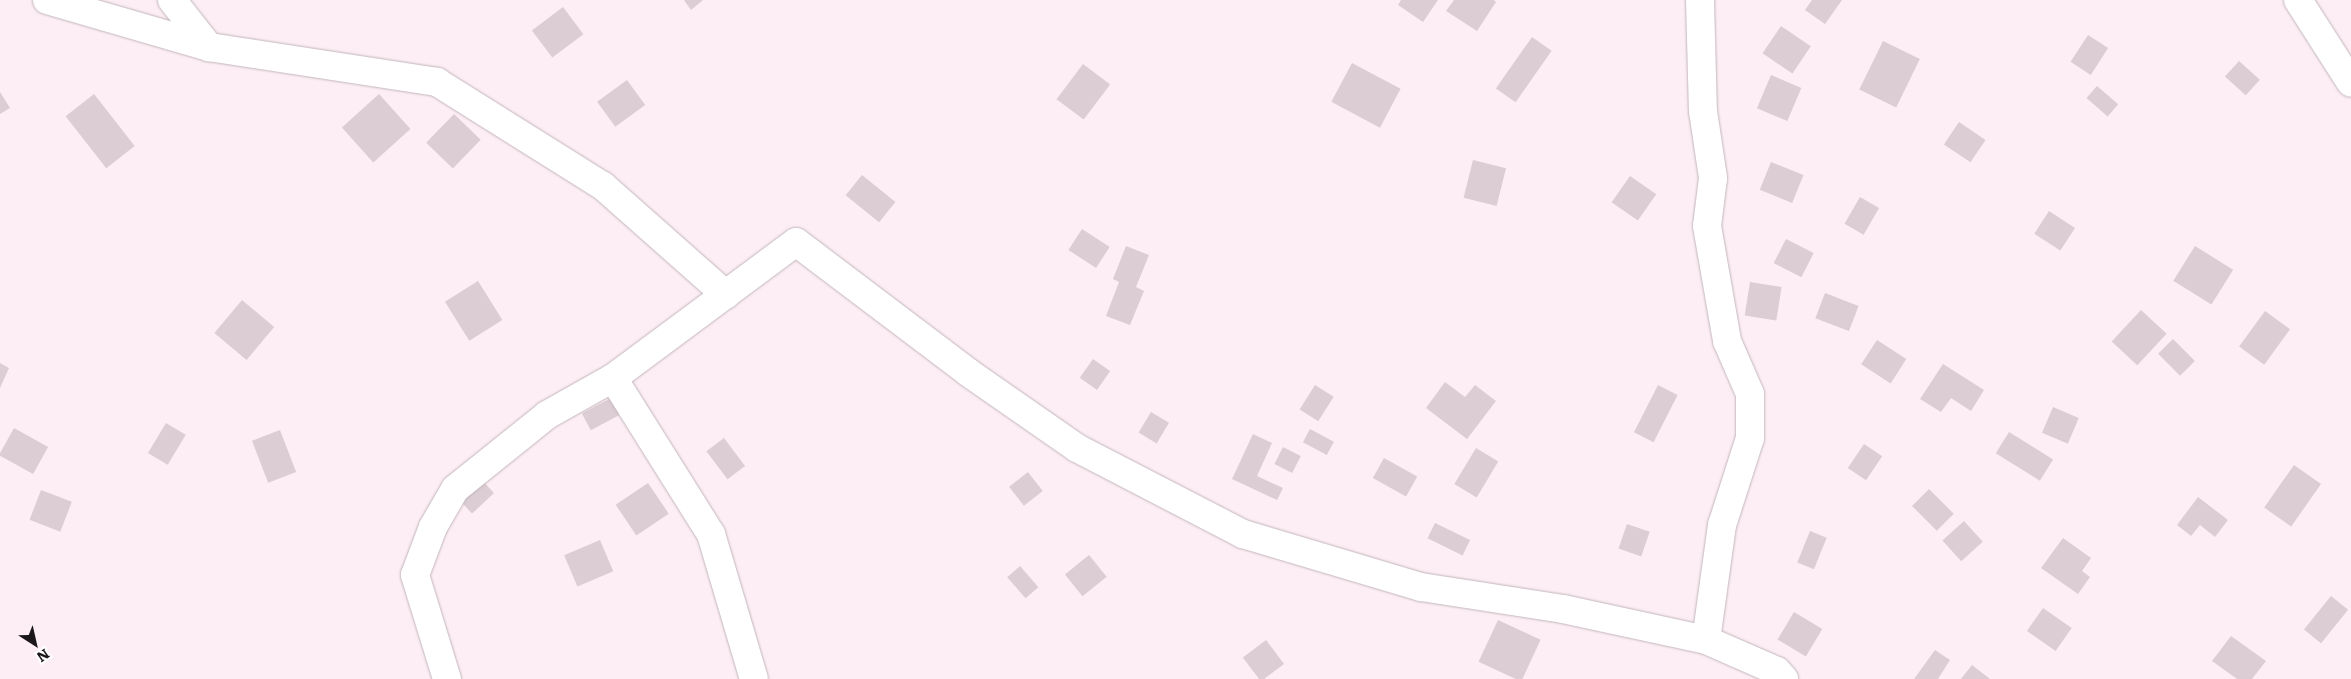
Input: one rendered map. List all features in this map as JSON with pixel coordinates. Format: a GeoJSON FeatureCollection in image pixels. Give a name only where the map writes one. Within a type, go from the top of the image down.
{"type":"FeatureCollection","features":[{"type":"Feature","properties":{"kind":"street"},"geometry":{"type":"LineString","coordinates":[[47,0],[208,47],[437,82],[603,186],[726,295]]}},
{"type":"Feature","properties":{"kind":"street"},"geometry":{"type":"LineString","coordinates":[[172,0],[208,47]]}},
{"type":"Feature","properties":{"kind":"street"},"geometry":{"type":"LineString","coordinates":[[1700,0],[1702,111],[1713,178],[1708,226],[1727,340],[1750,394],[1750,438],[1722,525],[1706,640]]}},
{"type":"Feature","properties":{"kind":"street"},"geometry":{"type":"LineString","coordinates":[[2298,0],[2351,83]]}},
{"type":"Feature","properties":{"kind":"street"},"geometry":{"type":"LineString","coordinates":[[447,679],[415,575],[433,527],[455,489],[547,415],[614,378],[796,242],[969,373],[1077,448],[1243,534],[1421,587],[1563,609],[1706,640],[1777,671],[1784,679]]}},
{"type":"Feature","properties":{"kind":"street"},"geometry":{"type":"LineString","coordinates":[[614,378],[711,534],[754,679]]}},
{"type":"Feature","properties":{"kind":"building"},"geometry":{"type":"Polygon","coordinates":[[[684,0],[703,0],[691,10],[684,0]]]}},
{"type":"Feature","properties":{"kind":"building"},"geometry":{"type":"Polygon","coordinates":[[[1401,0],[1438,0],[1423,22],[1398,5],[1401,0]]]}},
{"type":"Feature","properties":{"kind":"building"},"geometry":{"type":"Polygon","coordinates":[[[1454,0],[1494,0],[1496,2],[1477,31],[1446,11],[1454,0]]]}},
{"type":"Feature","properties":{"kind":"building"},"geometry":{"type":"Polygon","coordinates":[[[1812,0],[1842,0],[1825,24],[1805,10],[1812,0]]]}},
{"type":"Feature","properties":{"kind":"building"},"geometry":{"type":"Polygon","coordinates":[[[563,7],[583,34],[552,58],[532,30],[563,7]]]}},
{"type":"Feature","properties":{"kind":"building"},"geometry":{"type":"Polygon","coordinates":[[[1781,26],[1811,46],[1792,73],[1763,53],[1781,26]]]}},
{"type":"Feature","properties":{"kind":"building"},"geometry":{"type":"Polygon","coordinates":[[[2088,35],[2108,48],[2091,75],[2071,62],[2088,35]]]}},
{"type":"Feature","properties":{"kind":"building"},"geometry":{"type":"Polygon","coordinates":[[[1532,37],[1552,51],[1516,102],[1496,89],[1532,37]]]}},
{"type":"Feature","properties":{"kind":"building"},"geometry":{"type":"Polygon","coordinates":[[[1883,41],[1920,59],[1896,108],[1859,90],[1883,41]]]}},
{"type":"Feature","properties":{"kind":"building"},"geometry":{"type":"Polygon","coordinates":[[[2239,61],[2260,80],[2246,95],[2225,77],[2239,61]]]}},
{"type":"Feature","properties":{"kind":"building"},"geometry":{"type":"Polygon","coordinates":[[[1352,63],[1401,89],[1380,128],[1331,102],[1352,63]]]}},
{"type":"Feature","properties":{"kind":"building"},"geometry":{"type":"Polygon","coordinates":[[[1083,64],[1110,84],[1084,120],[1057,99],[1083,64]]]}},
{"type":"Feature","properties":{"kind":"building"},"geometry":{"type":"Polygon","coordinates":[[[1771,75],[1801,88],[1787,121],[1757,108],[1771,75]]]}},
{"type":"Feature","properties":{"kind":"building"},"geometry":{"type":"Polygon","coordinates":[[[627,80],[645,105],[615,127],[597,102],[627,80]]]}},
{"type":"Feature","properties":{"kind":"building"},"geometry":{"type":"Polygon","coordinates":[[[2097,86],[2118,104],[2108,116],[2087,98],[2097,86]]]}},
{"type":"Feature","properties":{"kind":"building"},"geometry":{"type":"Polygon","coordinates":[[[0,92],[10,108],[0,114],[0,92]]]}},
{"type":"Feature","properties":{"kind":"building"},"geometry":{"type":"Polygon","coordinates":[[[94,94],[135,146],[106,168],[66,116],[94,94]]]}},
{"type":"Feature","properties":{"kind":"building"},"geometry":{"type":"Polygon","coordinates":[[[379,94],[410,129],[373,162],[342,127],[379,94]]]}},
{"type":"Feature","properties":{"kind":"building"},"geometry":{"type":"Polygon","coordinates":[[[454,114],[481,140],[453,168],[426,143],[454,114]]]}},
{"type":"Feature","properties":{"kind":"building"},"geometry":{"type":"Polygon","coordinates":[[[1959,122],[1986,140],[1970,162],[1944,144],[1959,122]]]}},
{"type":"Feature","properties":{"kind":"building"},"geometry":{"type":"Polygon","coordinates":[[[1473,160],[1506,168],[1497,206],[1464,198],[1473,160]]]}},
{"type":"Feature","properties":{"kind":"building"},"geometry":{"type":"Polygon","coordinates":[[[1771,162],[1803,175],[1792,203],[1760,190],[1771,162]]]}},
{"type":"Feature","properties":{"kind":"building"},"geometry":{"type":"Polygon","coordinates":[[[862,175],[895,202],[879,222],[846,195],[862,175]]]}},
{"type":"Feature","properties":{"kind":"building"},"geometry":{"type":"Polygon","coordinates":[[[1630,176],[1656,194],[1638,221],[1612,202],[1630,176]]]}},
{"type":"Feature","properties":{"kind":"building"},"geometry":{"type":"Polygon","coordinates":[[[1860,197],[1879,208],[1864,235],[1844,224],[1860,197]]]}},
{"type":"Feature","properties":{"kind":"building"},"geometry":{"type":"Polygon","coordinates":[[[2049,211],[2075,228],[2060,251],[2034,234],[2049,211]]]}},
{"type":"Feature","properties":{"kind":"building"},"geometry":{"type":"Polygon","coordinates":[[[1082,229],[1110,247],[1096,268],[1068,250],[1082,229]]]}},
{"type":"Feature","properties":{"kind":"building"},"geometry":{"type":"Polygon","coordinates":[[[1786,239],[1814,253],[1801,277],[1774,263],[1786,239]]]}},
{"type":"Feature","properties":{"kind":"building"},"geometry":{"type":"Polygon","coordinates":[[[1126,246],[1149,255],[1136,287],[1144,291],[1130,325],[1106,316],[1119,282],[1113,279],[1126,246]]]}},
{"type":"Feature","properties":{"kind":"building"},"geometry":{"type":"Polygon","coordinates":[[[2195,246],[2233,270],[2211,305],[2173,281],[2195,246]]]}},
{"type":"Feature","properties":{"kind":"building"},"geometry":{"type":"Polygon","coordinates":[[[478,281],[502,320],[469,341],[445,302],[478,281]]]}},
{"type":"Feature","properties":{"kind":"building"},"geometry":{"type":"Polygon","coordinates":[[[1750,282],[1782,287],[1776,321],[1745,316],[1750,282]]]}},
{"type":"Feature","properties":{"kind":"building"},"geometry":{"type":"Polygon","coordinates":[[[1825,293],[1859,306],[1849,331],[1815,318],[1825,293]]]}},
{"type":"Feature","properties":{"kind":"building"},"geometry":{"type":"Polygon","coordinates":[[[242,300],[274,327],[247,360],[214,333],[242,300]]]}},
{"type":"Feature","properties":{"kind":"building"},"geometry":{"type":"Polygon","coordinates":[[[2141,310],[2167,334],[2137,365],[2112,341],[2141,310]]]}},
{"type":"Feature","properties":{"kind":"building"},"geometry":{"type":"Polygon","coordinates":[[[2265,311],[2290,329],[2264,365],[2239,347],[2265,311]]]}},
{"type":"Feature","properties":{"kind":"building"},"geometry":{"type":"Polygon","coordinates":[[[2173,339],[2195,361],[2180,376],[2158,354],[2173,339]]]}},
{"type":"Feature","properties":{"kind":"building"},"geometry":{"type":"Polygon","coordinates":[[[1877,340],[1906,359],[1891,383],[1861,364],[1877,340]]]}},
{"type":"Feature","properties":{"kind":"building"},"geometry":{"type":"Polygon","coordinates":[[[1093,359],[1110,371],[1097,390],[1080,378],[1093,359]]]}},
{"type":"Feature","properties":{"kind":"building"},"geometry":{"type":"Polygon","coordinates":[[[0,363],[9,368],[0,388],[0,363]]]}},
{"type":"Feature","properties":{"kind":"building"},"geometry":{"type":"Polygon","coordinates":[[[1943,364],[1984,390],[1971,411],[1951,398],[1941,412],[1920,399],[1943,364]]]}},
{"type":"Feature","properties":{"kind":"building"},"geometry":{"type":"Polygon","coordinates":[[[1445,382],[1465,397],[1475,385],[1496,401],[1467,439],[1426,408],[1445,382]]]}},
{"type":"Feature","properties":{"kind":"building"},"geometry":{"type":"Polygon","coordinates":[[[1315,385],[1334,397],[1318,421],[1300,410],[1315,385]]]}},
{"type":"Feature","properties":{"kind":"building"},"geometry":{"type":"Polygon","coordinates":[[[1658,385],[1678,395],[1654,442],[1634,432],[1658,385]]]}},
{"type":"Feature","properties":{"kind":"building"},"geometry":{"type":"Polygon","coordinates":[[[611,398],[620,415],[591,430],[582,413],[611,398]]]}},
{"type":"Feature","properties":{"kind":"building"},"geometry":{"type":"Polygon","coordinates":[[[2053,407],[2079,418],[2068,444],[2042,433],[2053,407]]]}},
{"type":"Feature","properties":{"kind":"building"},"geometry":{"type":"Polygon","coordinates":[[[1151,412],[1169,423],[1157,443],[1139,433],[1151,412]]]}},
{"type":"Feature","properties":{"kind":"building"},"geometry":{"type":"Polygon","coordinates":[[[166,423],[186,435],[168,465],[148,453],[166,423]]]}},
{"type":"Feature","properties":{"kind":"building"},"geometry":{"type":"Polygon","coordinates":[[[14,428],[48,447],[33,474],[0,456],[14,428]]]}},
{"type":"Feature","properties":{"kind":"building"},"geometry":{"type":"Polygon","coordinates":[[[1310,429],[1334,442],[1327,455],[1303,442],[1310,429]]]}},
{"type":"Feature","properties":{"kind":"building"},"geometry":{"type":"Polygon","coordinates":[[[280,430],[296,472],[268,483],[252,441],[280,430]]]}},
{"type":"Feature","properties":{"kind":"building"},"geometry":{"type":"Polygon","coordinates":[[[2009,432],[2053,460],[2040,481],[1996,453],[2009,432]]]}},
{"type":"Feature","properties":{"kind":"building"},"geometry":{"type":"Polygon","coordinates":[[[1253,434],[1272,443],[1257,476],[1283,488],[1277,500],[1232,479],[1253,434]]]}},
{"type":"Feature","properties":{"kind":"building"},"geometry":{"type":"Polygon","coordinates":[[[724,438],[745,466],[727,479],[706,451],[724,438]]]}},
{"type":"Feature","properties":{"kind":"building"},"geometry":{"type":"Polygon","coordinates":[[[1864,444],[1882,456],[1866,480],[1848,468],[1864,444]]]}},
{"type":"Feature","properties":{"kind":"building"},"geometry":{"type":"Polygon","coordinates":[[[1283,447],[1301,456],[1292,473],[1274,464],[1283,447]]]}},
{"type":"Feature","properties":{"kind":"building"},"geometry":{"type":"Polygon","coordinates":[[[1476,448],[1498,461],[1477,497],[1454,484],[1476,448]]]}},
{"type":"Feature","properties":{"kind":"building"},"geometry":{"type":"Polygon","coordinates":[[[1384,458],[1417,476],[1406,497],[1373,478],[1384,458]]]}},
{"type":"Feature","properties":{"kind":"building"},"geometry":{"type":"Polygon","coordinates":[[[2294,465],[2321,484],[2291,527],[2264,508],[2294,465]]]}},
{"type":"Feature","properties":{"kind":"building"},"geometry":{"type":"Polygon","coordinates":[[[1028,472],[1043,491],[1024,506],[1009,487],[1028,472]]]}},
{"type":"Feature","properties":{"kind":"building"},"geometry":{"type":"Polygon","coordinates":[[[479,477],[494,493],[472,514],[457,497],[479,477]]]}},
{"type":"Feature","properties":{"kind":"building"},"geometry":{"type":"Polygon","coordinates":[[[648,483],[669,514],[636,535],[616,505],[648,483]]]}},
{"type":"Feature","properties":{"kind":"building"},"geometry":{"type":"Polygon","coordinates":[[[1929,489],[1954,514],[1937,531],[1912,506],[1929,489]]]}},
{"type":"Feature","properties":{"kind":"building"},"geometry":{"type":"Polygon","coordinates":[[[41,490],[72,502],[60,532],[30,520],[41,490]]]}},
{"type":"Feature","properties":{"kind":"building"},"geometry":{"type":"Polygon","coordinates":[[[2198,497],[2228,520],[2215,537],[2200,525],[2191,536],[2177,525],[2198,497]]]}},
{"type":"Feature","properties":{"kind":"building"},"geometry":{"type":"Polygon","coordinates":[[[1964,521],[1983,542],[1961,561],[1942,540],[1964,521]]]}},
{"type":"Feature","properties":{"kind":"building"},"geometry":{"type":"Polygon","coordinates":[[[1435,523],[1470,540],[1463,555],[1428,538],[1435,523]]]}},
{"type":"Feature","properties":{"kind":"building"},"geometry":{"type":"Polygon","coordinates":[[[1627,524],[1650,532],[1641,556],[1619,549],[1627,524]]]}},
{"type":"Feature","properties":{"kind":"building"},"geometry":{"type":"Polygon","coordinates":[[[1810,531],[1827,538],[1814,569],[1797,563],[1810,531]]]}},
{"type":"Feature","properties":{"kind":"building"},"geometry":{"type":"Polygon","coordinates":[[[2063,538],[2091,558],[2082,571],[2090,577],[2078,594],[2041,568],[2063,538]]]}},
{"type":"Feature","properties":{"kind":"building"},"geometry":{"type":"Polygon","coordinates":[[[600,540],[613,571],[577,587],[564,555],[600,540]]]}},
{"type":"Feature","properties":{"kind":"building"},"geometry":{"type":"Polygon","coordinates":[[[1089,555],[1107,577],[1083,596],[1065,575],[1089,555]]]}},
{"type":"Feature","properties":{"kind":"building"},"geometry":{"type":"Polygon","coordinates":[[[1020,566],[1038,587],[1026,598],[1007,577],[1020,566]]]}},
{"type":"Feature","properties":{"kind":"building"},"geometry":{"type":"Polygon","coordinates":[[[2331,596],[2348,610],[2321,643],[2304,629],[2331,596]]]}},
{"type":"Feature","properties":{"kind":"building"},"geometry":{"type":"Polygon","coordinates":[[[2043,608],[2072,628],[2056,651],[2027,631],[2043,608]]]}},
{"type":"Feature","properties":{"kind":"building"},"geometry":{"type":"Polygon","coordinates":[[[1794,612],[1822,629],[1806,656],[1778,639],[1794,612]]]}},
{"type":"Feature","properties":{"kind":"building"},"geometry":{"type":"Polygon","coordinates":[[[1498,620],[1541,640],[1522,679],[1516,679],[1479,662],[1498,620]]]}},
{"type":"Feature","properties":{"kind":"building"},"geometry":{"type":"Polygon","coordinates":[[[2231,636],[2266,661],[2252,679],[2237,679],[2212,661],[2231,636]]]}},
{"type":"Feature","properties":{"kind":"building"},"geometry":{"type":"Polygon","coordinates":[[[1266,640],[1284,664],[1264,679],[1259,679],[1243,657],[1266,640]]]}},
{"type":"Feature","properties":{"kind":"building"},"geometry":{"type":"Polygon","coordinates":[[[1935,650],[1950,660],[1938,679],[1914,679],[1935,650]]]}},
{"type":"Feature","properties":{"kind":"building"},"geometry":{"type":"Polygon","coordinates":[[[1972,665],[1990,679],[1961,679],[1972,665]]]}}]}
